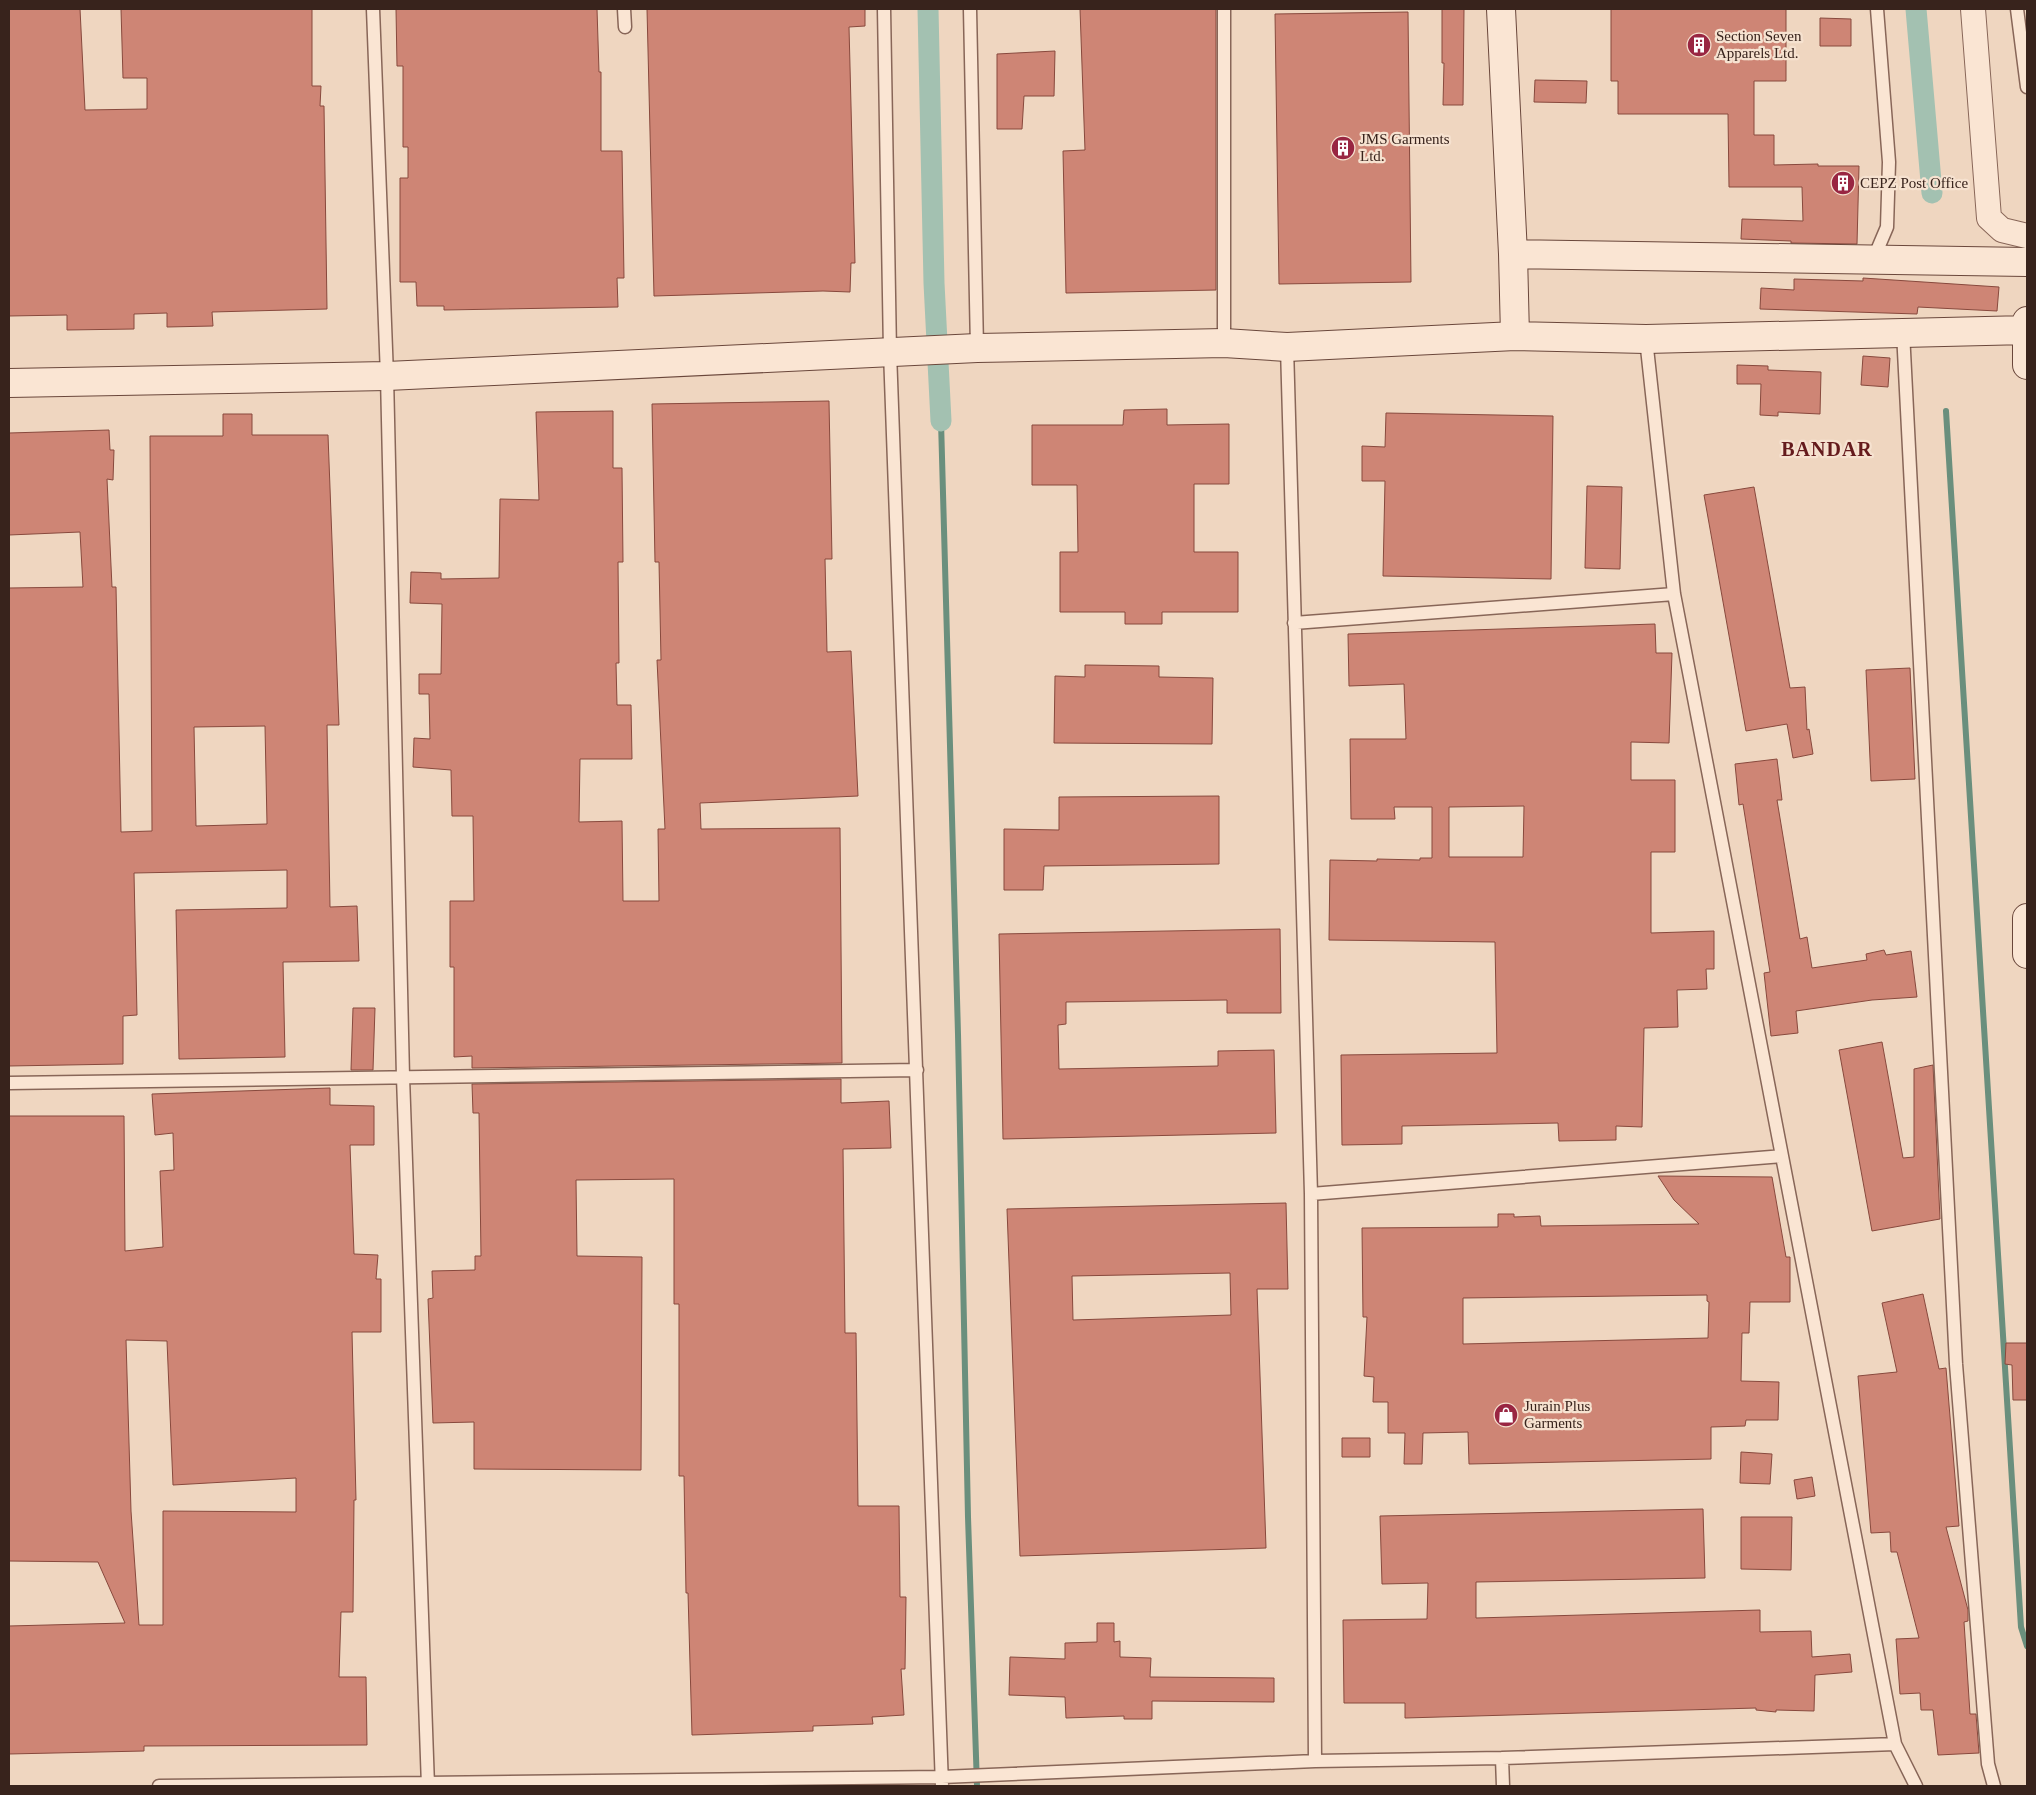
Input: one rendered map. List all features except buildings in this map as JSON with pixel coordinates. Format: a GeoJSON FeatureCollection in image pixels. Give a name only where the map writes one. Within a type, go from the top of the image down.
{"type":"FeatureCollection","features":[{"type":"Feature","properties":{"kind":"street"},"geometry":{"type":"LineString","coordinates":[[1501,9],[1513,254],[1515,336]]}},
{"type":"Feature","properties":{"kind":"street"},"geometry":{"type":"LineString","coordinates":[[1973,9],[1989,218],[2002,230],[2027,236]]}},
{"type":"Feature","properties":{"kind":"street"},"geometry":{"type":"LineString","coordinates":[[1513,254],[2027,262]]}},
{"type":"Feature","properties":{"kind":"street"},"geometry":{"type":"LineString","coordinates":[[9,383],[387,376],[977,348],[1224,343],[1287,347],[1515,336],[1646,339],[2027,327],[2027,365]]}},
{"type":"Feature","properties":{"kind":"street"},"geometry":{"type":"LineString","coordinates":[[2027,918],[2027,954]]}},
{"type":"Feature","properties":{"kind":"lane"},"geometry":{"type":"LineString","coordinates":[[373,9],[387,376],[403,1078],[428,1785]]}},
{"type":"Feature","properties":{"kind":"lane"},"geometry":{"type":"LineString","coordinates":[[624,9],[625,27]]}},
{"type":"Feature","properties":{"kind":"lane"},"geometry":{"type":"LineString","coordinates":[[884,9],[900,351],[917,1070],[942,1782]]}},
{"type":"Feature","properties":{"kind":"lane"},"geometry":{"type":"LineString","coordinates":[[970,9],[977,348]]}},
{"type":"Feature","properties":{"kind":"lane"},"geometry":{"type":"LineString","coordinates":[[1224,9],[1224,343]]}},
{"type":"Feature","properties":{"kind":"lane"},"geometry":{"type":"LineString","coordinates":[[1873,260],[1887,227],[1889,162],[1877,9]]}},
{"type":"Feature","properties":{"kind":"lane"},"geometry":{"type":"LineString","coordinates":[[2017,9],[2026,63],[2027,87]]}},
{"type":"Feature","properties":{"kind":"lane"},"geometry":{"type":"LineString","coordinates":[[1903,332],[1956,1364],[1988,1764],[1994,1786]]}},
{"type":"Feature","properties":{"kind":"lane"},"geometry":{"type":"LineString","coordinates":[[1646,339],[1674,594],[1895,1744],[1916,1786]]}},
{"type":"Feature","properties":{"kind":"lane"},"geometry":{"type":"LineString","coordinates":[[1287,347],[1311,1194],[1315,1761]]}},
{"type":"Feature","properties":{"kind":"lane"},"geometry":{"type":"LineString","coordinates":[[1294,622],[1674,594]]}},
{"type":"Feature","properties":{"kind":"lane"},"geometry":{"type":"LineString","coordinates":[[9,1083],[917,1070]]}},
{"type":"Feature","properties":{"kind":"lane"},"geometry":{"type":"LineString","coordinates":[[1311,1194],[1782,1156]]}},
{"type":"Feature","properties":{"kind":"lane"},"geometry":{"type":"LineString","coordinates":[[159,1786],[1026,1780],[1315,1761],[1502,1758],[1895,1744]]}},
{"type":"Feature","properties":{"kind":"lane"},"geometry":{"type":"LineString","coordinates":[[1502,1758],[1503,1786]]}},
{"type":"Feature","properties":{"kind":"waterway"},"geometry":{"type":"LineString","coordinates":[[928,9],[934,283],[941,421]]}},
{"type":"Feature","properties":{"kind":"waterway"},"geometry":{"type":"LineString","coordinates":[[1916,9],[1932,193]]}},
{"type":"Feature","properties":{"kind":"waterway"},"geometry":{"type":"LineString","coordinates":[[1946,411],[2021,1627],[2027,1646]]}},
{"type":"Feature","properties":{"kind":"waterway"},"geometry":{"type":"LineString","coordinates":[[941,421],[958,1034],[968,1517],[977,1786]]}},
{"type":"Feature","properties":{"kind":"place","name":"Section Seven Apparels Ltd."},"geometry":{"type":"Point","coordinates":[1699,45]}},
{"type":"Feature","properties":{"kind":"place","name":"JMS Garments Ltd."},"geometry":{"type":"Point","coordinates":[1343,148]}},
{"type":"Feature","properties":{"kind":"place","name":"CEPZ Post Office"},"geometry":{"type":"Point","coordinates":[1843,183]}},
{"type":"Feature","properties":{"kind":"place","name":"Jurain Plus Garments"},"geometry":{"type":"Point","coordinates":[1506,1415]}},
{"type":"Feature","properties":{"kind":"district","name":"BANDAR"},"geometry":{"type":"Point","coordinates":[1827,449]}}]}
